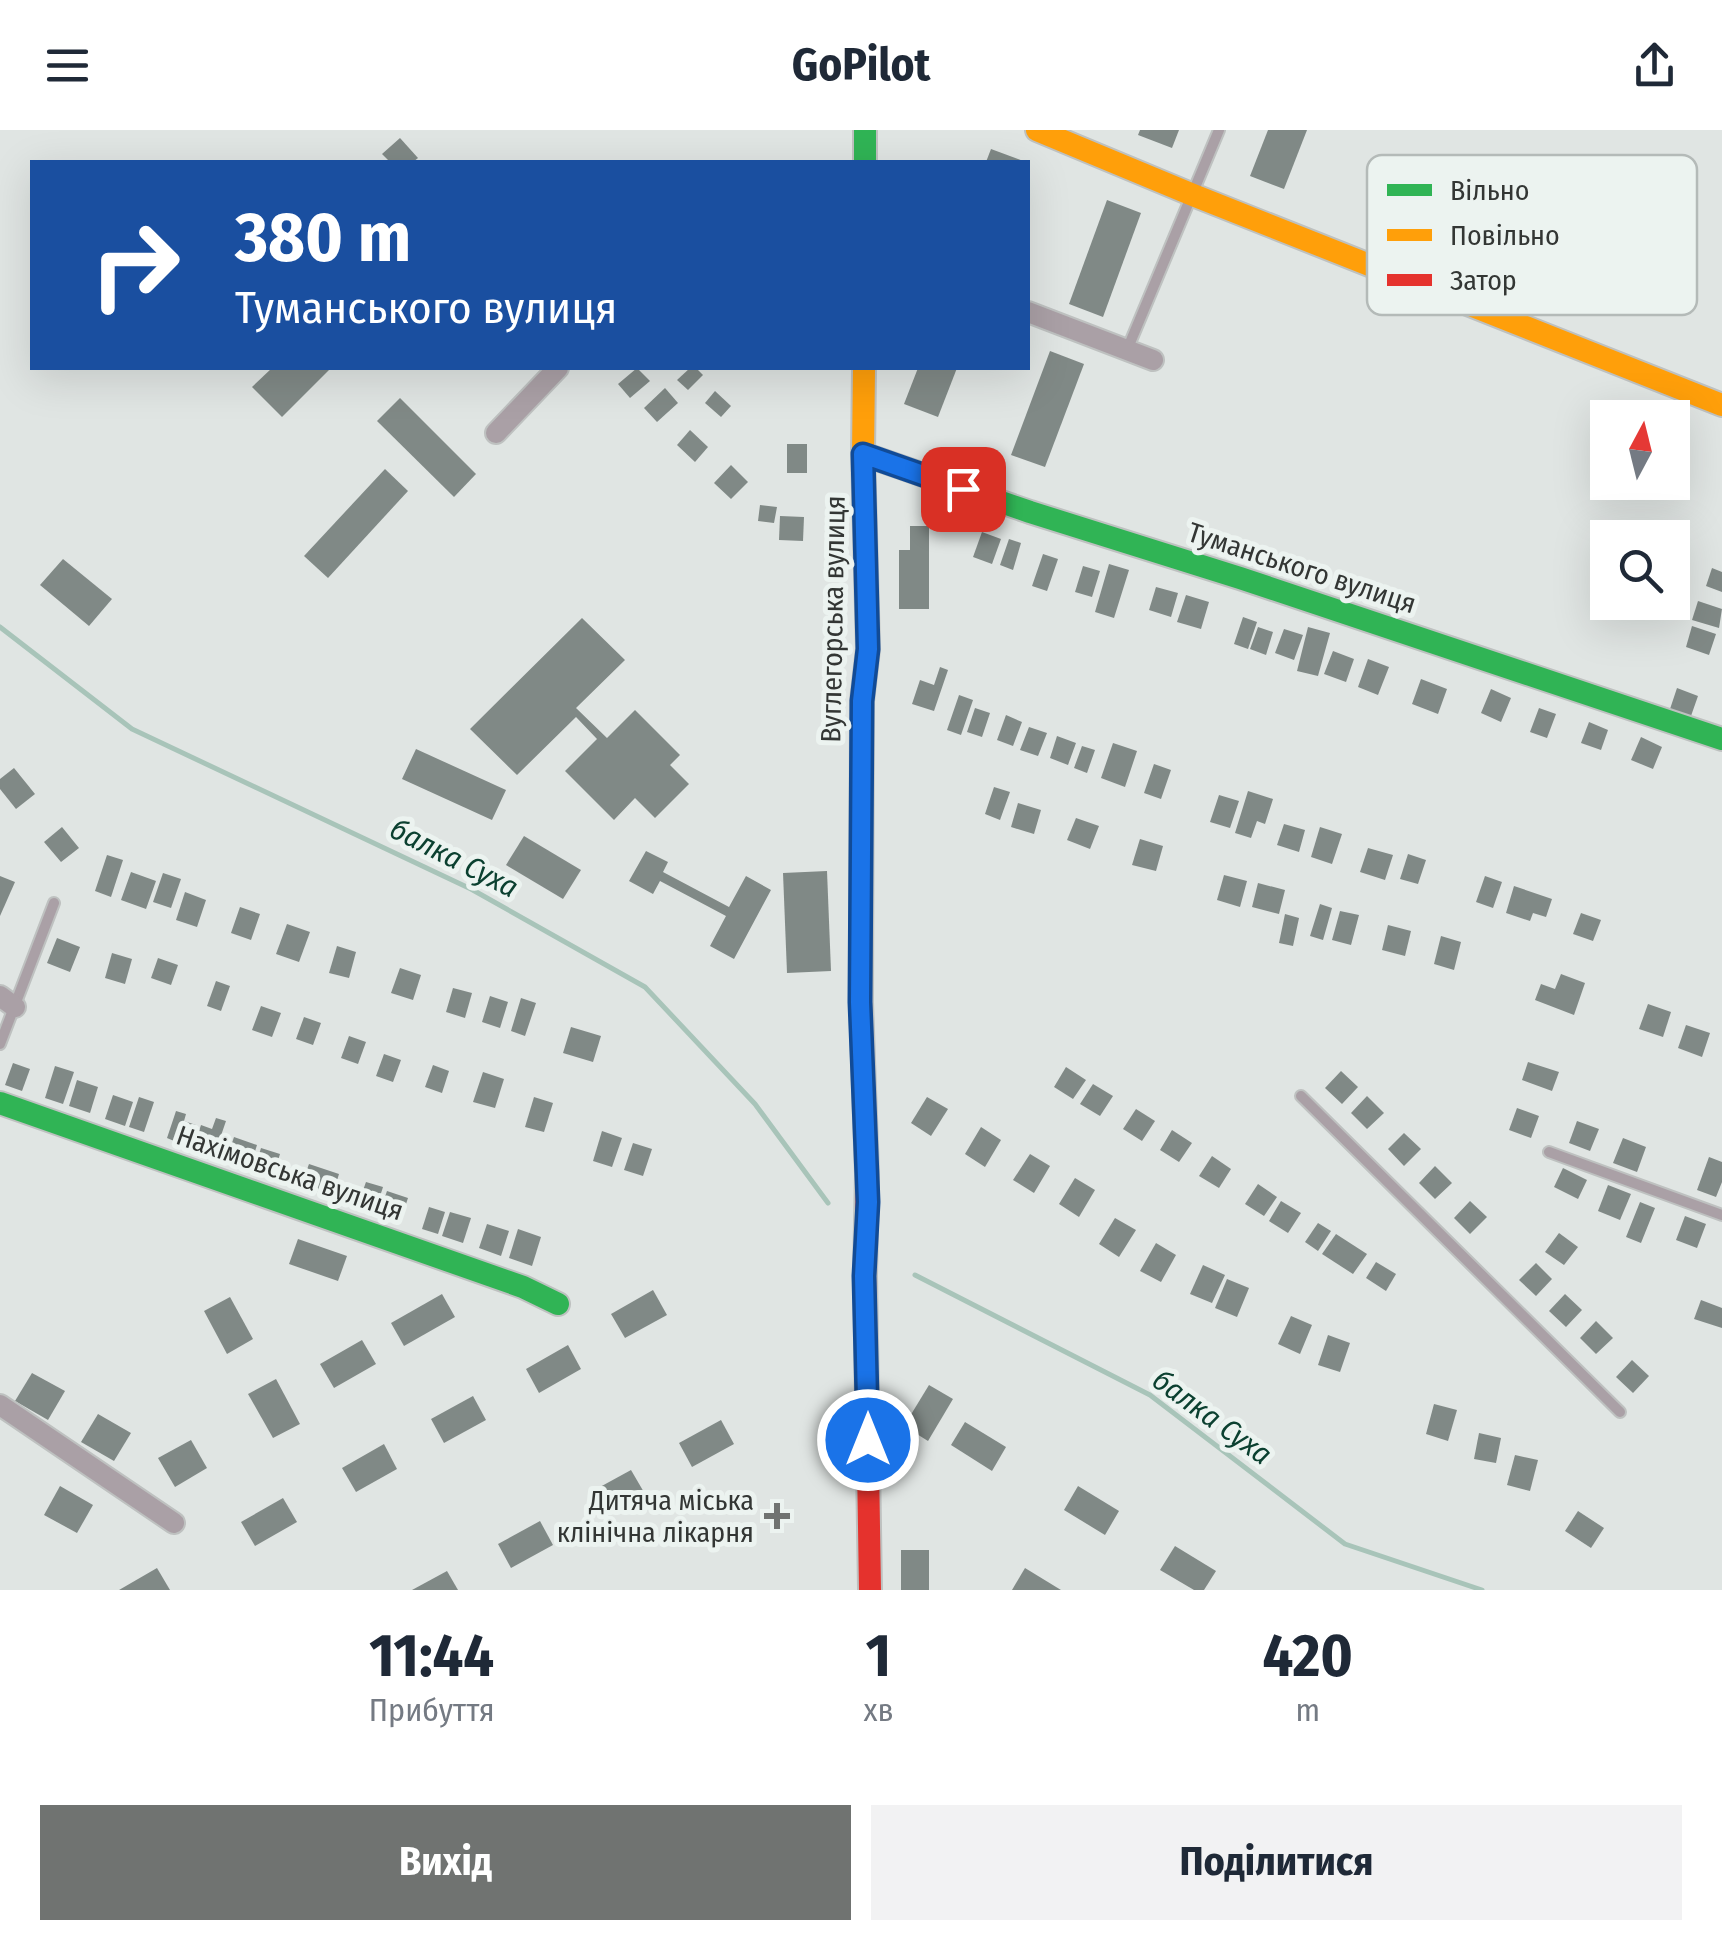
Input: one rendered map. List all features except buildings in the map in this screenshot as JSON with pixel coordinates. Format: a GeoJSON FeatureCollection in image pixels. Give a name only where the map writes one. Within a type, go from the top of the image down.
{"type":"FeatureCollection","features":[{"type":"Feature","properties":{"kind":"street"},"geometry":{"type":"LineString","coordinates":[[864,160],[865,130]]}},
{"type":"Feature","properties":{"kind":"street"},"geometry":{"type":"LineString","coordinates":[[1038,130],[1367,264]]}},
{"type":"Feature","properties":{"kind":"street"},"geometry":{"type":"LineString","coordinates":[[1030,313],[1153,360]]}},
{"type":"Feature","properties":{"kind":"street"},"geometry":{"type":"LineString","coordinates":[[1495,315],[1722,405]]}},
{"type":"Feature","properties":{"kind":"street"},"geometry":{"type":"LineString","coordinates":[[496,433],[556,370]]}},
{"type":"Feature","properties":{"kind":"street","name":"Вуглегорська вулиця"},"geometry":{"type":"LineString","coordinates":[[864,370],[868,649],[862,701],[860,1002],[868,1202],[864,1276],[870,1590]]}},
{"type":"Feature","properties":{"kind":"street","name":"Туманського вулиця"},"geometry":{"type":"LineString","coordinates":[[863,454],[1722,739]]}},
{"type":"Feature","properties":{"kind":"street","name":"Нахімовська вулиця"},"geometry":{"type":"LineString","coordinates":[[0,1103],[523,1288],[558,1304]]}},
{"type":"Feature","properties":{"kind":"street"},"geometry":{"type":"LineString","coordinates":[[0,1406],[174,1523]]}},
{"type":"Feature","properties":{"kind":"lane"},"geometry":{"type":"LineString","coordinates":[[1127,350],[1219,130]]}},
{"type":"Feature","properties":{"kind":"lane"},"geometry":{"type":"LineString","coordinates":[[0,1044],[8,1001],[54,904]]}},
{"type":"Feature","properties":{"kind":"lane"},"geometry":{"type":"LineString","coordinates":[[1301,1096],[1620,1412]]}},
{"type":"Feature","properties":{"kind":"lane"},"geometry":{"type":"LineString","coordinates":[[1549,1152],[1722,1214]]}},
{"type":"Feature","properties":{"kind":"waterway","name":"балка Суха"},"geometry":{"type":"LineString","coordinates":[[0,627],[132,729],[471,889],[645,987],[755,1104],[828,1203]]}},
{"type":"Feature","properties":{"kind":"waterway","name":"балка Суха"},"geometry":{"type":"LineString","coordinates":[[915,1275],[1150,1395],[1345,1544],[1482,1590]]}},
{"type":"Feature","properties":{"kind":"traffic: fast"},"geometry":{"type":"LineString","coordinates":[[865,130],[865,160]]}},
{"type":"Feature","properties":{"kind":"traffic: fast"},"geometry":{"type":"LineString","coordinates":[[863,454],[1722,739]]}},
{"type":"Feature","properties":{"kind":"traffic: fast"},"geometry":{"type":"LineString","coordinates":[[0,1103],[523,1287],[558,1304]]}},
{"type":"Feature","properties":{"kind":"traffic: slow"},"geometry":{"type":"LineString","coordinates":[[1037,130],[1367,264]]}},
{"type":"Feature","properties":{"kind":"traffic: slow"},"geometry":{"type":"LineString","coordinates":[[1495,315],[1722,405]]}},
{"type":"Feature","properties":{"kind":"traffic: slow"},"geometry":{"type":"LineString","coordinates":[[864,370],[868,649],[862,701],[861,1002],[867,1174]]}},
{"type":"Feature","properties":{"kind":"traffic: jam"},"geometry":{"type":"LineString","coordinates":[[867,1174],[870,1590]]}},
{"type":"Feature","properties":{"kind":"place","name":"Дитяча міська клінічна лікарня"},"geometry":{"type":"Point","coordinates":[777,1516]}},
{"type":"Feature","properties":{"kind":"route"},"geometry":{"type":"LineString","coordinates":[[868,1440],[864,1276],[868,1202],[860,1002],[862,701],[868,649],[863,454],[963,489]]}}]}
